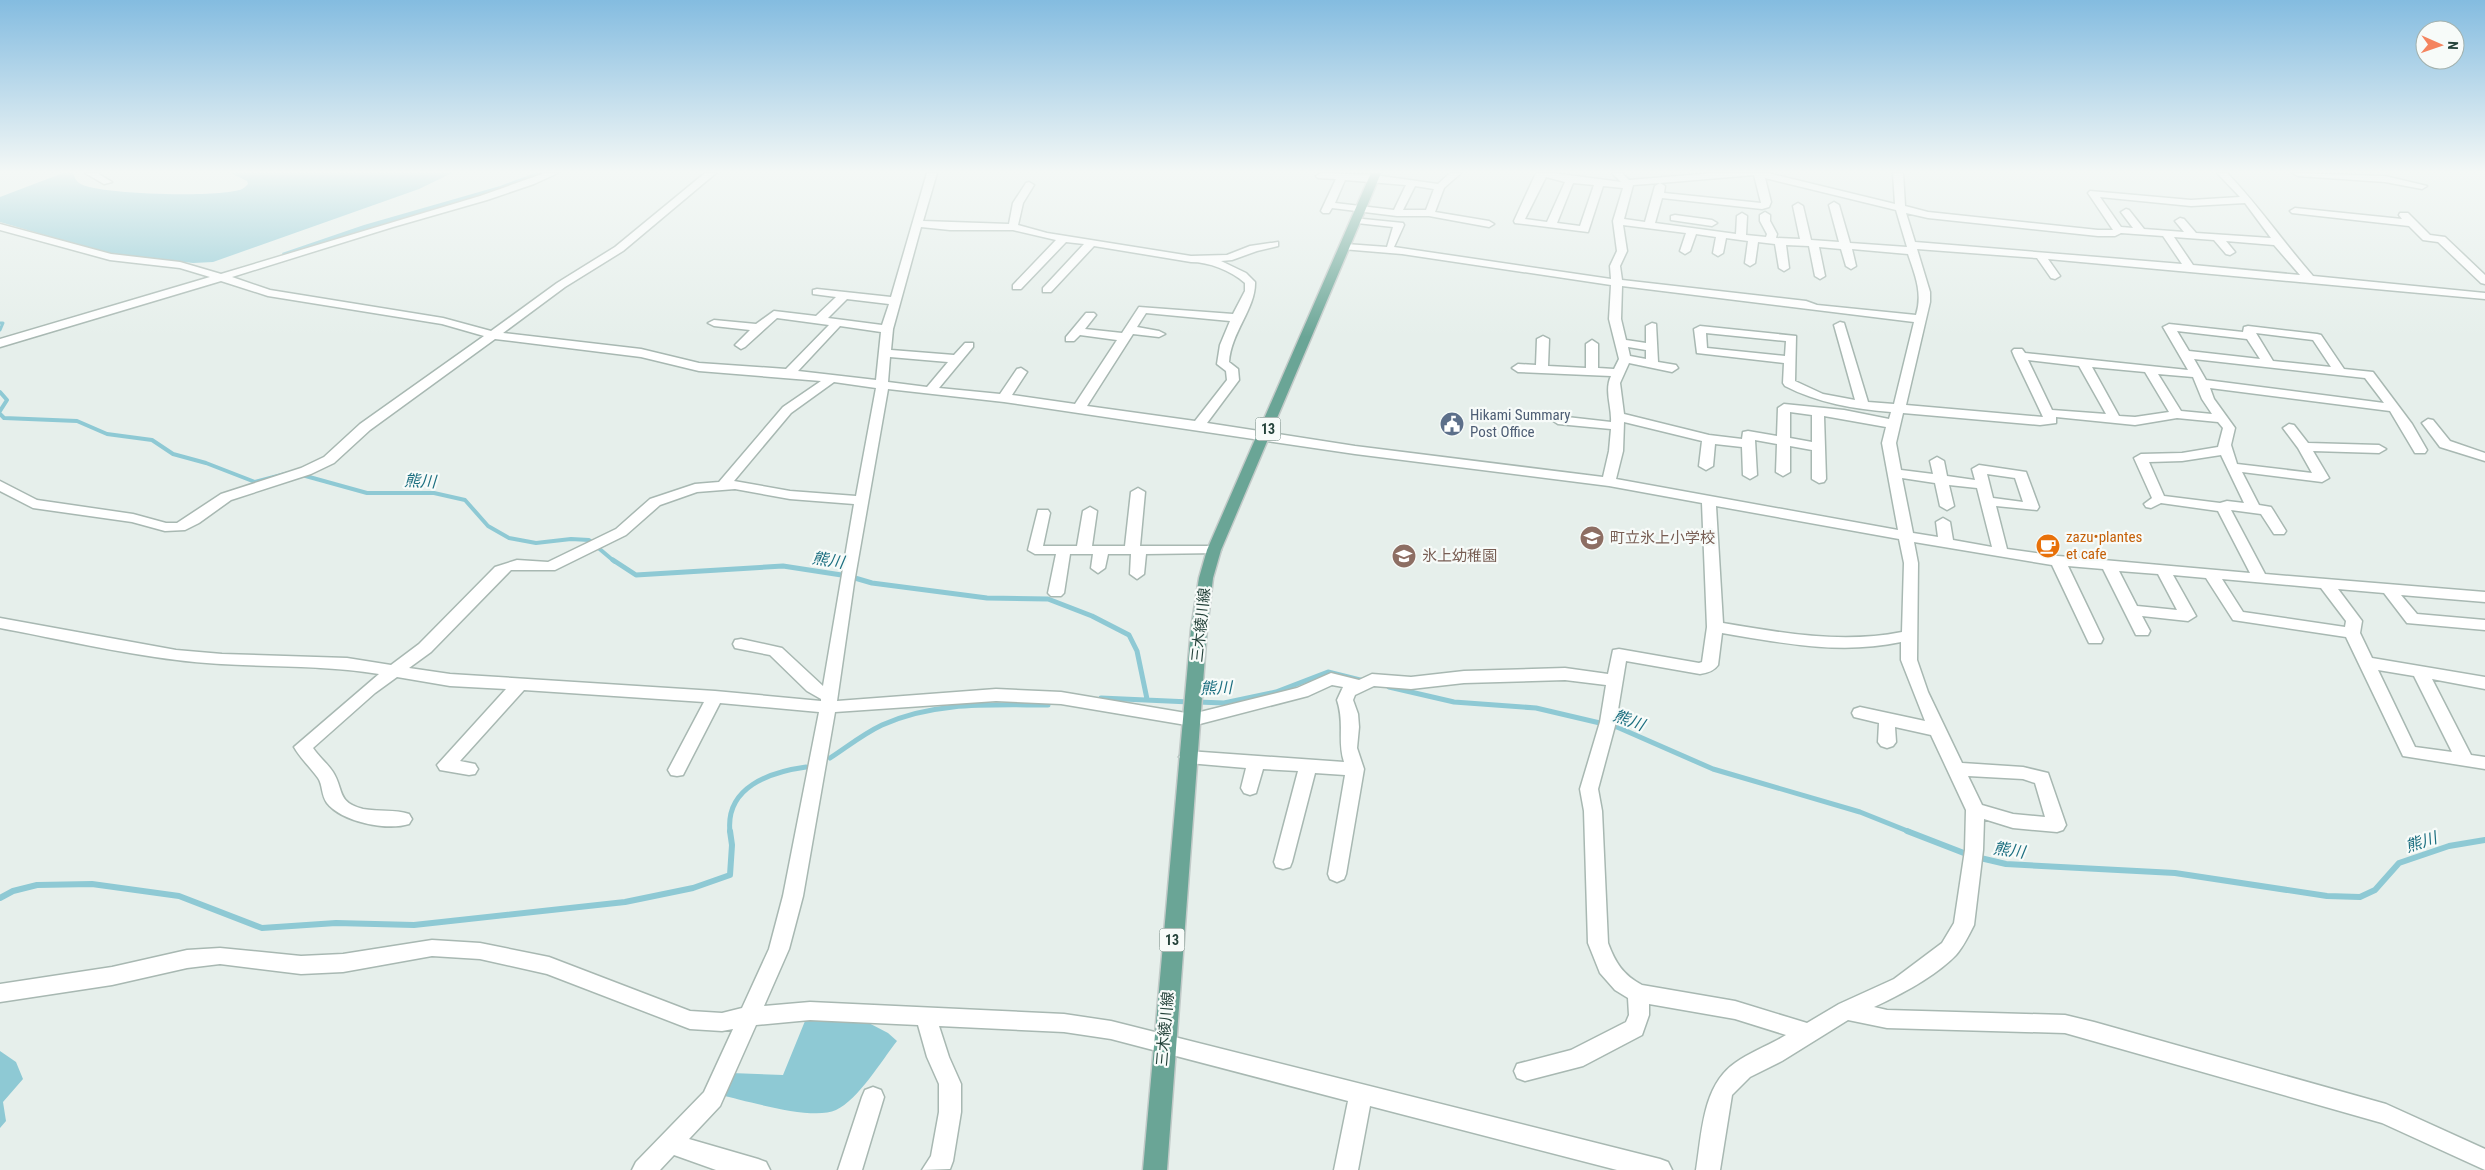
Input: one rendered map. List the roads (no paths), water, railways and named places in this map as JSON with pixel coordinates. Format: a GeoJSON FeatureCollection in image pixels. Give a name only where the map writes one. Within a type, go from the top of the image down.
{"type":"FeatureCollection","features":[{"type":"Feature","properties":{"kind":"main road","name":"三木綾川線"},"geometry":{"type":"LineString","coordinates":[[1155,1170],[1188,758],[1206,578],[1214,550],[1354,228]]}},
{"type":"Feature","properties":{"kind":"street"},"geometry":{"type":"LineString","coordinates":[[2,228],[89,253],[180,265],[268,293],[443,321],[494,336],[641,353],[699,367],[789,373],[882,386],[1004,398],[1198,425],[1355,450],[1609,482],[2001,553],[2058,561],[2485,597]]}},
{"type":"Feature","properties":{"kind":"street"},"geometry":{"type":"LineString","coordinates":[[0,344],[118,310],[219,276],[382,228]]}},
{"type":"Feature","properties":{"kind":"street"},"geometry":{"type":"LineString","coordinates":[[0,485],[33,504],[133,518],[165,527],[180,527],[226,497],[291,477],[329,460],[365,427],[494,336],[561,285],[619,249],[645,228]]}},
{"type":"Feature","properties":{"kind":"street"},"geometry":{"type":"LineString","coordinates":[[644,1170],[712,1099],[779,949],[793,896],[828,701],[882,386],[887,329],[917,228]]}},
{"type":"Feature","properties":{"kind":"street"},"geometry":{"type":"LineString","coordinates":[[1015,228],[1031,233],[1191,259],[1210,260],[1228,258],[1254,248],[1274,244]]}},
{"type":"Feature","properties":{"kind":"street"},"geometry":{"type":"LineString","coordinates":[[1391,244],[1399,228]]}},
{"type":"Feature","properties":{"kind":"street"},"geometry":{"type":"LineString","coordinates":[[1569,228],[1584,230],[1585,228]]}},
{"type":"Feature","properties":{"kind":"street"},"geometry":{"type":"LineString","coordinates":[[1609,482],[1616,451],[1618,409],[1614,390],[1625,359],[1615,319],[1617,281],[1615,266],[1622,250],[1617,234],[1618,228]]}},
{"type":"Feature","properties":{"kind":"street"},"geometry":{"type":"LineString","coordinates":[[1679,228],[1692,231],[1715,230]]}},
{"type":"Feature","properties":{"kind":"street"},"geometry":{"type":"LineString","coordinates":[[1707,228],[1741,238],[1775,241],[2040,254],[2118,244],[2140,230],[2192,235],[2218,234],[2277,242]]}},
{"type":"Feature","properties":{"kind":"street"},"geometry":{"type":"LineString","coordinates":[[1741,228],[1741,238]]}},
{"type":"Feature","properties":{"kind":"street"},"geometry":{"type":"LineString","coordinates":[[1769,228],[1784,268]]}},
{"type":"Feature","properties":{"kind":"street"},"geometry":{"type":"LineString","coordinates":[[1804,228],[1820,276]]}},
{"type":"Feature","properties":{"kind":"street"},"geometry":{"type":"LineString","coordinates":[[1841,228],[1851,266]]}},
{"type":"Feature","properties":{"kind":"street"},"geometry":{"type":"LineString","coordinates":[[1708,1170],[1717,1111],[1723,1090],[1742,1070],[1774,1054],[1846,1010],[1901,985],[1949,949],[1964,925],[1975,810],[1920,692],[1909,660],[1911,563],[1889,443],[1892,424],[1900,408],[1921,319],[1926,306],[1926,292],[1906,228]]}},
{"type":"Feature","properties":{"kind":"street"},"geometry":{"type":"LineString","coordinates":[[2011,228],[2118,244],[2190,268],[2485,296]]}},
{"type":"Feature","properties":{"kind":"street"},"geometry":{"type":"LineString","coordinates":[[2110,228],[2118,244]]}},
{"type":"Feature","properties":{"kind":"street"},"geometry":{"type":"LineString","coordinates":[[2186,228],[2192,235]]}},
{"type":"Feature","properties":{"kind":"street"},"geometry":{"type":"LineString","coordinates":[[2238,228],[2257,250]]}},
{"type":"Feature","properties":{"kind":"street"},"geometry":{"type":"LineString","coordinates":[[2267,228],[2275,235],[2277,242],[2310,280]]}},
{"type":"Feature","properties":{"kind":"street"},"geometry":{"type":"LineString","coordinates":[[2416,228],[2427,238],[2440,239],[2485,281]]}},
{"type":"Feature","properties":{"kind":"street"},"geometry":{"type":"LineString","coordinates":[[1715,230],[1718,253]]}},
{"type":"Feature","properties":{"kind":"street"},"geometry":{"type":"LineString","coordinates":[[1685,251],[1692,231]]}},
{"type":"Feature","properties":{"kind":"street"},"geometry":{"type":"LineString","coordinates":[[2166,233],[2190,268]]}},
{"type":"Feature","properties":{"kind":"street"},"geometry":{"type":"LineString","coordinates":[[2218,234],[2230,252]]}},
{"type":"Feature","properties":{"kind":"street"},"geometry":{"type":"LineString","coordinates":[[1017,287],[1064,238]]}},
{"type":"Feature","properties":{"kind":"street"},"geometry":{"type":"LineString","coordinates":[[1750,264],[1753,239]]}},
{"type":"Feature","properties":{"kind":"street"},"geometry":{"type":"LineString","coordinates":[[1047,290],[1092,242]]}},
{"type":"Feature","properties":{"kind":"street"},"geometry":{"type":"LineString","coordinates":[[1346,247],[1402,251],[1567,277],[1617,281],[1806,304],[1823,309],[1921,319]]}},
{"type":"Feature","properties":{"kind":"street"},"geometry":{"type":"LineString","coordinates":[[2040,254],[2055,276]]}},
{"type":"Feature","properties":{"kind":"street"},"geometry":{"type":"LineString","coordinates":[[1198,425],[1233,380],[1232,369],[1223,364],[1223,353],[1226,339],[1250,291],[1250,282],[1242,275],[1210,260]]}},
{"type":"Feature","properties":{"kind":"street"},"geometry":{"type":"LineString","coordinates":[[817,292],[895,301]]}},
{"type":"Feature","properties":{"kind":"street"},"geometry":{"type":"LineString","coordinates":[[819,320],[845,295]]}},
{"type":"Feature","properties":{"kind":"street"},"geometry":{"type":"LineString","coordinates":[[1080,408],[1143,309],[1238,318]]}},
{"type":"Feature","properties":{"kind":"street"},"geometry":{"type":"LineString","coordinates":[[741,345],[774,314],[887,329]]}},
{"type":"Feature","properties":{"kind":"street"},"geometry":{"type":"LineString","coordinates":[[1090,314],[1074,335],[1159,334]]}},
{"type":"Feature","properties":{"kind":"street"},"geometry":{"type":"LineString","coordinates":[[789,373],[838,322]]}},
{"type":"Feature","properties":{"kind":"street"},"geometry":{"type":"LineString","coordinates":[[714,323],[759,328]]}},
{"type":"Feature","properties":{"kind":"street"},"geometry":{"type":"LineString","coordinates":[[1840,325],[1863,405]]}},
{"type":"Feature","properties":{"kind":"street"},"geometry":{"type":"LineString","coordinates":[[1652,326],[1652,364]]}},
{"type":"Feature","properties":{"kind":"street"},"geometry":{"type":"LineString","coordinates":[[2251,336],[2169,327],[2199,378],[2208,399],[2229,428],[2224,445],[2232,467],[2254,508]]}},
{"type":"Feature","properties":{"kind":"street"},"geometry":{"type":"LineString","coordinates":[[1790,360],[1701,352],[1700,329],[1792,338],[1789,383],[1801,390],[1863,405],[2040,421],[2051,420],[2019,354],[2149,369],[2394,408]]}},
{"type":"Feature","properties":{"kind":"street"},"geometry":{"type":"LineString","coordinates":[[2269,364],[2248,329],[2317,337],[2340,372]]}},
{"type":"Feature","properties":{"kind":"street"},"geometry":{"type":"LineString","coordinates":[[1542,369],[1543,339]]}},
{"type":"Feature","properties":{"kind":"street"},"geometry":{"type":"LineString","coordinates":[[1622,342],[1653,347]]}},
{"type":"Feature","properties":{"kind":"street"},"geometry":{"type":"LineString","coordinates":[[1592,344],[1592,372]]}},
{"type":"Feature","properties":{"kind":"street"},"geometry":{"type":"LineString","coordinates":[[930,391],[969,345]]}},
{"type":"Feature","properties":{"kind":"street"},"geometry":{"type":"LineString","coordinates":[[885,353],[956,359]]}},
{"type":"Feature","properties":{"kind":"street"},"geometry":{"type":"LineString","coordinates":[[2184,354],[2369,375],[2406,424],[2420,450]]}},
{"type":"Feature","properties":{"kind":"street"},"geometry":{"type":"LineString","coordinates":[[1625,359],[1672,368]]}},
{"type":"Feature","properties":{"kind":"street"},"geometry":{"type":"LineString","coordinates":[[2084,363],[2115,420]]}},
{"type":"Feature","properties":{"kind":"street"},"geometry":{"type":"LineString","coordinates":[[1518,368],[1619,373]]}},
{"type":"Feature","properties":{"kind":"street"},"geometry":{"type":"LineString","coordinates":[[2149,369],[2177,414]]}},
{"type":"Feature","properties":{"kind":"street"},"geometry":{"type":"LineString","coordinates":[[1004,398],[1021,372]]}},
{"type":"Feature","properties":{"kind":"street"},"geometry":{"type":"LineString","coordinates":[[723,486],[787,410],[831,379]]}},
{"type":"Feature","properties":{"kind":"street"},"geometry":{"type":"LineString","coordinates":[[1783,472],[1784,408],[1844,414],[1892,424]]}},
{"type":"Feature","properties":{"kind":"street"},"geometry":{"type":"LineString","coordinates":[[1818,412],[1819,479]]}},
{"type":"Feature","properties":{"kind":"street"},"geometry":{"type":"LineString","coordinates":[[2049,413],[2135,422],[2177,414],[2224,419]]}},
{"type":"Feature","properties":{"kind":"street"},"geometry":{"type":"LineString","coordinates":[[1558,420],[1617,421],[1708,439],[1748,444]]}},
{"type":"Feature","properties":{"kind":"street"},"geometry":{"type":"LineString","coordinates":[[2428,423],[2445,444],[2485,457]]}},
{"type":"Feature","properties":{"kind":"street"},"geometry":{"type":"LineString","coordinates":[[2232,467],[2322,478],[2302,443],[2289,428]]}},
{"type":"Feature","properties":{"kind":"street"},"geometry":{"type":"LineString","coordinates":[[1750,475],[1748,435],[1818,447]]}},
{"type":"Feature","properties":{"kind":"street"},"geometry":{"type":"LineString","coordinates":[[1706,466],[1708,439]]}},
{"type":"Feature","properties":{"kind":"street"},"geometry":{"type":"LineString","coordinates":[[2302,443],[2338,441]]}},
{"type":"Feature","properties":{"kind":"street"},"geometry":{"type":"LineString","coordinates":[[2302,443],[2379,449]]}},
{"type":"Feature","properties":{"kind":"street"},"geometry":{"type":"LineString","coordinates":[[2226,450],[2182,457],[2141,458],[2155,502],[2224,508],[2227,505],[2266,510],[2279,531]]}},
{"type":"Feature","properties":{"kind":"street"},"geometry":{"type":"LineString","coordinates":[[1937,461],[1947,506]]}},
{"type":"Feature","properties":{"kind":"street"},"geometry":{"type":"LineString","coordinates":[[1987,501],[2032,507],[2021,475],[1979,469],[1987,501],[2001,553]]}},
{"type":"Feature","properties":{"kind":"street"},"geometry":{"type":"LineString","coordinates":[[1893,473],[1983,484]]}},
{"type":"Feature","properties":{"kind":"street"},"geometry":{"type":"LineString","coordinates":[[403,819],[370,818],[342,808],[331,795],[328,778],[309,759],[303,747],[334,718],[425,648],[507,565],[550,567],[621,532],[655,502],[695,488],[735,485],[790,495],[862,501]]}},
{"type":"Feature","properties":{"kind":"street"},"geometry":{"type":"LineString","coordinates":[[1136,574],[1138,492]]}},
{"type":"Feature","properties":{"kind":"street"},"geometry":{"type":"LineString","coordinates":[[1709,499],[1715,627],[1710,665],[1700,670],[1619,654],[1607,725],[1589,789],[1593,811],[1598,943],[1607,967],[1622,984],[1638,993],[1735,1010],[1809,1033]]}},
{"type":"Feature","properties":{"kind":"street"},"geometry":{"type":"LineString","coordinates":[[2224,508],[2260,578]]}},
{"type":"Feature","properties":{"kind":"street"},"geometry":{"type":"LineString","coordinates":[[1084,550],[1090,511]]}},
{"type":"Feature","properties":{"kind":"street"},"geometry":{"type":"LineString","coordinates":[[1043,513],[1035,550],[1214,550]]}},
{"type":"Feature","properties":{"kind":"street"},"geometry":{"type":"LineString","coordinates":[[1943,522],[1946,543]]}},
{"type":"Feature","properties":{"kind":"street"},"geometry":{"type":"LineString","coordinates":[[1056,593],[1064,550]]}},
{"type":"Feature","properties":{"kind":"street"},"geometry":{"type":"LineString","coordinates":[[1098,568],[1101,550]]}},
{"type":"Feature","properties":{"kind":"street"},"geometry":{"type":"LineString","coordinates":[[2058,561],[2095,639]]}},
{"type":"Feature","properties":{"kind":"street"},"geometry":{"type":"LineString","coordinates":[[2110,566],[2142,631]]}},
{"type":"Feature","properties":{"kind":"street"},"geometry":{"type":"LineString","coordinates":[[2131,610],[2188,616],[2163,570]]}},
{"type":"Feature","properties":{"kind":"street"},"geometry":{"type":"LineString","coordinates":[[2211,574],[2238,616],[2352,633]]}},
{"type":"Feature","properties":{"kind":"street"},"geometry":{"type":"LineString","coordinates":[[2326,584],[2354,621],[2352,633],[2409,752],[2485,763]]}},
{"type":"Feature","properties":{"kind":"street"},"geometry":{"type":"LineString","coordinates":[[2389,589],[2412,619],[2485,625]]}},
{"type":"Feature","properties":{"kind":"street"},"geometry":{"type":"LineString","coordinates":[[0,623],[176,655],[222,659],[347,663],[450,680],[519,686],[828,701],[1014,696],[1193,708],[1302,692],[1331,679],[1366,683],[1411,683],[1464,677],[1565,674],[1616,680]]}},
{"type":"Feature","properties":{"kind":"street"},"geometry":{"type":"LineString","coordinates":[[1715,627],[1811,642],[1864,644],[1910,635]]}},
{"type":"Feature","properties":{"kind":"street"},"geometry":{"type":"LineString","coordinates":[[741,644],[768,648],[780,653],[814,690],[828,701]]}},
{"type":"Feature","properties":{"kind":"street"},"geometry":{"type":"LineString","coordinates":[[2367,663],[2485,684]]}},
{"type":"Feature","properties":{"kind":"street"},"geometry":{"type":"LineString","coordinates":[[2419,671],[2465,760]]}},
{"type":"Feature","properties":{"kind":"street"},"geometry":{"type":"LineString","coordinates":[[1337,874],[1355,769],[1348,748],[1352,727],[1345,700],[1348,692],[1366,683]]}},
{"type":"Feature","properties":{"kind":"street"},"geometry":{"type":"LineString","coordinates":[[469,769],[446,765],[519,686]]}},
{"type":"Feature","properties":{"kind":"street"},"geometry":{"type":"LineString","coordinates":[[677,770],[715,697]]}},
{"type":"Feature","properties":{"kind":"street"},"geometry":{"type":"LineString","coordinates":[[1860,713],[1938,730]]}},
{"type":"Feature","properties":{"kind":"street"},"geometry":{"type":"LineString","coordinates":[[1887,742],[1888,719]]}},
{"type":"Feature","properties":{"kind":"street"},"geometry":{"type":"LineString","coordinates":[[1188,758],[1355,769]]}},
{"type":"Feature","properties":{"kind":"street"},"geometry":{"type":"LineString","coordinates":[[1250,788],[1256,762]]}},
{"type":"Feature","properties":{"kind":"street"},"geometry":{"type":"LineString","coordinates":[[1283,862],[1308,766]]}},
{"type":"Feature","properties":{"kind":"street"},"geometry":{"type":"LineString","coordinates":[[1957,769],[2023,773],[2042,778],[2057,825],[2013,821],[1975,810]]}},
{"type":"Feature","properties":{"kind":"street"},"geometry":{"type":"LineString","coordinates":[[0,993],[112,976],[187,958],[220,956],[301,965],[343,963],[432,948],[480,951],[549,966],[690,1020],[722,1022],[748,1016],[810,1011],[1064,1023],[1111,1030],[1660,1170]]}},
{"type":"Feature","properties":{"kind":"street"},"geometry":{"type":"LineString","coordinates":[[1526,1071],[1575,1058],[1635,1028],[1639,1015],[1638,993]]}},
{"type":"Feature","properties":{"kind":"street"},"geometry":{"type":"LineString","coordinates":[[1846,1010],[1887,1019],[2065,1024],[2216,1064],[2386,1114],[2485,1160]]}},
{"type":"Feature","properties":{"kind":"street"},"geometry":{"type":"LineString","coordinates":[[926,1017],[938,1057],[950,1084],[950,1112],[942,1161],[934,1170]]}},
{"type":"Feature","properties":{"kind":"street"},"geometry":{"type":"LineString","coordinates":[[1346,1170],[1361,1094]]}},
{"type":"Feature","properties":{"kind":"street"},"geometry":{"type":"LineString","coordinates":[[850,1170],[873,1097]]}},
{"type":"Feature","properties":{"kind":"street"},"geometry":{"type":"LineString","coordinates":[[670,1143],[716,1165],[758,1170]]}},
{"type":"Feature","properties":{"kind":"water"},"geometry":{"type":"Polygon","coordinates":[[[19,228],[310,228],[213,262],[193,263],[106,253],[19,228]]]}},
{"type":"Feature","properties":{"kind":"water"},"geometry":{"type":"Polygon","coordinates":[[[863,1020],[888,1033],[897,1041],[861,1089],[853,1098],[836,1110],[825,1113],[796,1112],[720,1095],[731,1073],[783,1075],[805,1021],[863,1020]]]}},
{"type":"Feature","properties":{"kind":"water"},"geometry":{"type":"Polygon","coordinates":[[[0,1051],[16,1062],[23,1079],[3,1102],[6,1121],[0,1128],[0,1051]]]}},
{"type":"Feature","properties":{"kind":"waterway"},"geometry":{"type":"LineString","coordinates":[[287,253],[366,228]]}},
{"type":"Feature","properties":{"kind":"waterway","name":"熊川"},"geometry":{"type":"LineString","coordinates":[[0,323],[3,323],[0,330]]}},
{"type":"Feature","properties":{"kind":"waterway","name":"熊川"},"geometry":{"type":"LineString","coordinates":[[0,392],[7,400],[0,411]]}},
{"type":"Feature","properties":{"kind":"waterway","name":"熊川"},"geometry":{"type":"LineString","coordinates":[[0,414],[4,418],[77,421],[107,434],[152,440],[173,454],[206,463],[255,482],[289,473]]}},
{"type":"Feature","properties":{"kind":"waterway","name":"熊川"},"geometry":{"type":"LineString","coordinates":[[302,475],[367,493],[434,493],[465,500],[488,526],[509,538],[536,543],[571,539],[589,540],[615,562]]}},
{"type":"Feature","properties":{"kind":"waterway","name":"熊川"},"geometry":{"type":"LineString","coordinates":[[613,560],[636,575],[783,566],[848,576],[872,583],[987,598],[1048,599],[1092,616],[1129,635],[1137,651],[1147,699]]}},
{"type":"Feature","properties":{"kind":"waterway","name":"熊川"},"geometry":{"type":"LineString","coordinates":[[1198,702],[1224,703],[1276,692],[1328,672],[1364,681]]}},
{"type":"Feature","properties":{"kind":"waterway","name":"熊川"},"geometry":{"type":"LineString","coordinates":[[1389,687],[1454,702],[1536,708],[1617,727],[1713,769],[1860,812],[1910,832]]}},
{"type":"Feature","properties":{"kind":"waterway","name":"熊川"},"geometry":{"type":"LineString","coordinates":[[1101,698],[1190,702]]}},
{"type":"Feature","properties":{"kind":"waterway"},"geometry":{"type":"LineString","coordinates":[[830,758],[882,725],[922,712],[964,706],[1048,705]]}},
{"type":"Feature","properties":{"kind":"waterway"},"geometry":{"type":"LineString","coordinates":[[730,831],[730,816],[742,793],[765,778],[792,769],[806,767]]}},
{"type":"Feature","properties":{"kind":"waterway"},"geometry":{"type":"LineString","coordinates":[[0,898],[13,891],[37,885],[92,884],[179,896],[262,928],[336,923],[414,925],[625,902],[693,888],[730,875],[732,845],[730,831]]}},
{"type":"Feature","properties":{"kind":"waterway","name":"熊川"},"geometry":{"type":"LineString","coordinates":[[1907,831],[1969,855]]}},
{"type":"Feature","properties":{"kind":"waterway","name":"熊川"},"geometry":{"type":"LineString","coordinates":[[1976,857],[2006,864],[2175,873],[2327,896],[2360,897],[2375,890],[2399,863],[2449,846],[2485,840]]}},
{"type":"Feature","properties":{"kind":"place","name":"Hikami Summary Post Office"},"geometry":{"type":"Point","coordinates":[1452,424]}},
{"type":"Feature","properties":{"kind":"place","name":"町立氷上小学校"},"geometry":{"type":"Point","coordinates":[1592,538]}},
{"type":"Feature","properties":{"kind":"place","name":"zazu•plantes et cafe"},"geometry":{"type":"Point","coordinates":[2048,546]}},
{"type":"Feature","properties":{"kind":"place","name":"氷上幼稚園"},"geometry":{"type":"Point","coordinates":[1404,556]}}]}
